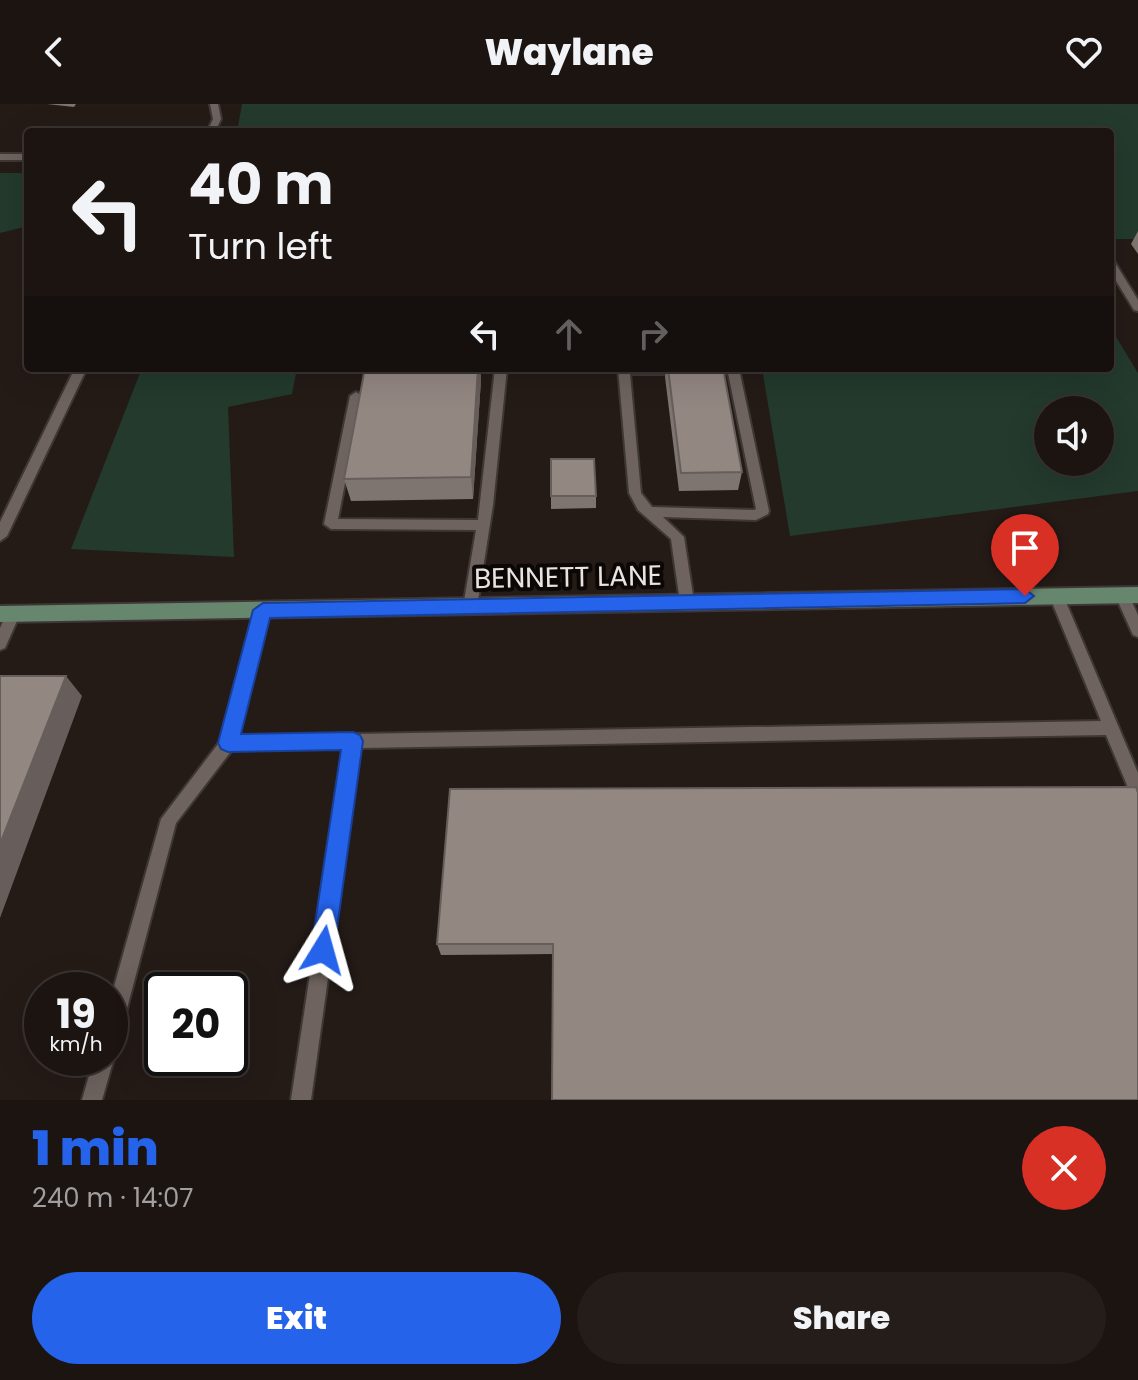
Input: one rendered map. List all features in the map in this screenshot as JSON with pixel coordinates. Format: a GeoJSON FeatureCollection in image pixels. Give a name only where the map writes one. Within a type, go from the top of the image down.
{"type":"FeatureCollection","features":[{"type":"Feature","properties":{"kind":"street","name":"BENNETT LANE"},"geometry":{"type":"LineString","coordinates":[[6,614],[1130,595]]}},
{"type":"Feature","properties":{"kind":"lane"},"geometry":{"type":"LineString","coordinates":[[213,128],[217,119],[214,104]]}},
{"type":"Feature","properties":{"kind":"lane"},"geometry":{"type":"LineString","coordinates":[[0,157],[24,157]]}},
{"type":"Feature","properties":{"kind":"lane"},"geometry":{"type":"LineString","coordinates":[[1114,269],[1138,308]]}},
{"type":"Feature","properties":{"kind":"lane"},"geometry":{"type":"LineString","coordinates":[[0,536],[79,372]]}},
{"type":"Feature","properties":{"kind":"lane"},"geometry":{"type":"LineString","coordinates":[[470,607],[484,525],[501,372]]}},
{"type":"Feature","properties":{"kind":"lane"},"geometry":{"type":"LineString","coordinates":[[624,372],[635,493],[677,537],[687,602]]}},
{"type":"Feature","properties":{"kind":"lane"},"geometry":{"type":"LineString","coordinates":[[650,512],[756,515],[763,511],[734,372]]}},
{"type":"Feature","properties":{"kind":"lane"},"geometry":{"type":"LineString","coordinates":[[356,396],[331,524],[484,525]]}},
{"type":"Feature","properties":{"kind":"lane"},"geometry":{"type":"LineString","coordinates":[[1056,595],[1138,792]]}},
{"type":"Feature","properties":{"kind":"lane"},"geometry":{"type":"LineString","coordinates":[[1130,595],[1138,631]]}},
{"type":"Feature","properties":{"kind":"lane"},"geometry":{"type":"LineString","coordinates":[[127,972],[169,819],[228,743],[263,610]]}},
{"type":"Feature","properties":{"kind":"lane"},"geometry":{"type":"LineString","coordinates":[[0,644],[6,614]]}},
{"type":"Feature","properties":{"kind":"lane"},"geometry":{"type":"LineString","coordinates":[[228,743],[1111,728]]}},
{"type":"Feature","properties":{"kind":"lane"},"geometry":{"type":"LineString","coordinates":[[301,1100],[353,741]]}},
{"type":"Feature","properties":{"kind":"lane"},"geometry":{"type":"LineString","coordinates":[[92,1100],[99,1076]]}},
{"type":"Feature","properties":{"kind":"green space"},"geometry":{"type":"Polygon","coordinates":[[[242,104],[1138,104],[1138,239],[1114,239],[1114,128],[238,128],[242,104]]]}},
{"type":"Feature","properties":{"kind":"green space"},"geometry":{"type":"Polygon","coordinates":[[[0,173],[24,173],[24,227],[0,233],[0,173]]]}},
{"type":"Feature","properties":{"kind":"green space"},"geometry":{"type":"Polygon","coordinates":[[[1114,334],[1138,373],[1138,491],[790,536],[763,372],[1114,372],[1114,334]]]}},
{"type":"Feature","properties":{"kind":"green space"},"geometry":{"type":"Polygon","coordinates":[[[140,372],[296,372],[292,394],[228,407],[234,557],[71,549],[140,372]]]}},
{"type":"Feature","properties":{"kind":"building"},"geometry":{"type":"Polygon","coordinates":[[[364,372],[478,372],[471,477],[344,479],[364,372]]]}},
{"type":"Feature","properties":{"kind":"building"},"geometry":{"type":"Polygon","coordinates":[[[668,372],[724,372],[742,472],[681,473],[668,372]]]}},
{"type":"Feature","properties":{"kind":"building"},"geometry":{"type":"Polygon","coordinates":[[[551,459],[594,459],[596,496],[551,496],[551,459]]]}},
{"type":"Feature","properties":{"kind":"building"},"geometry":{"type":"Polygon","coordinates":[[[0,676],[66,676],[0,844],[0,676]]]}},
{"type":"Feature","properties":{"kind":"building"},"geometry":{"type":"Polygon","coordinates":[[[1136,787],[1138,1100],[552,1100],[553,944],[437,944],[450,789],[1136,787]]]}},
{"type":"Feature","properties":{"kind":"route"},"geometry":{"type":"LineString","coordinates":[[323,950],[353,741],[228,743],[263,610],[1025,596]]}}]}
